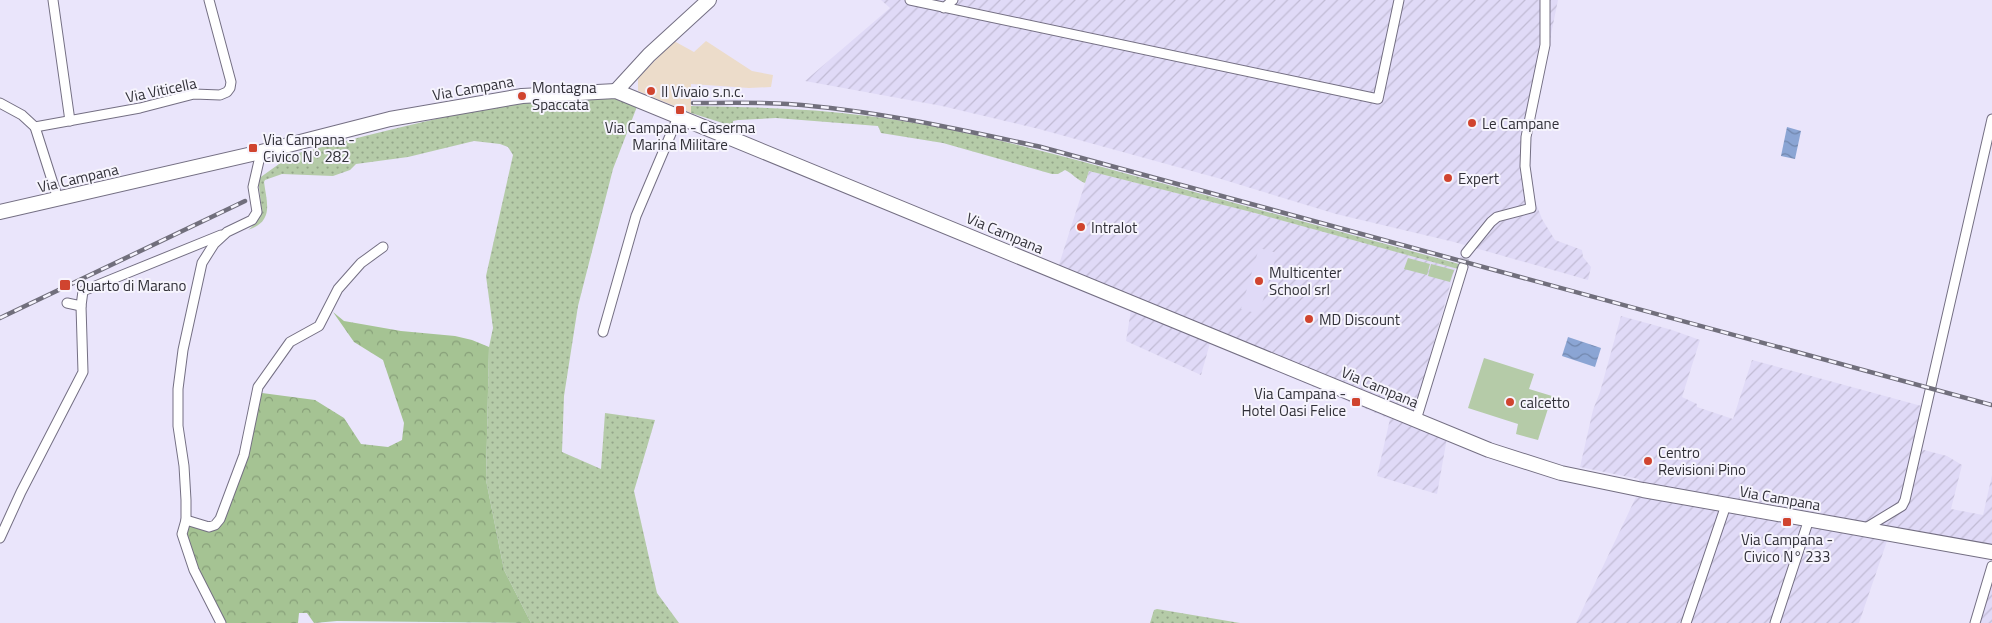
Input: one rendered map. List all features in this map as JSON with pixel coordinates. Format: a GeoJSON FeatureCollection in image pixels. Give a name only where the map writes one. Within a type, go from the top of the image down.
{"type":"FeatureCollection","features":[{"type":"Feature","properties":{"kind":"street"},"geometry":{"type":"LineString","coordinates":[[53,0],[70,121]]}},
{"type":"Feature","properties":{"kind":"street","name":"Via Viticella"},"geometry":{"type":"LineString","coordinates":[[35,127],[140,108],[194,94],[220,94],[227,92],[231,82],[209,0]]}},
{"type":"Feature","properties":{"kind":"street"},"geometry":{"type":"LineString","coordinates":[[616,91],[649,55],[709,0]]}},
{"type":"Feature","properties":{"kind":"street"},"geometry":{"type":"LineString","coordinates":[[910,0],[1378,99],[1399,0]]}},
{"type":"Feature","properties":{"kind":"street"},"geometry":{"type":"LineString","coordinates":[[944,8],[953,0]]}},
{"type":"Feature","properties":{"kind":"street"},"geometry":{"type":"LineString","coordinates":[[1466,253],[1497,217],[1531,208],[1525,152],[1526,137],[1545,45],[1545,0]]}},
{"type":"Feature","properties":{"kind":"street","name":"Via Campana"},"geometry":{"type":"LineString","coordinates":[[0,212],[261,152],[390,119],[513,97],[616,91],[1489,450],[1561,473],[1726,505],[1992,552]]}},
{"type":"Feature","properties":{"kind":"street"},"geometry":{"type":"LineString","coordinates":[[0,103],[22,115],[35,127],[58,199]]}},
{"type":"Feature","properties":{"kind":"street"},"geometry":{"type":"LineString","coordinates":[[603,332],[636,216],[678,117]]}},
{"type":"Feature","properties":{"kind":"street"},"geometry":{"type":"LineString","coordinates":[[1864,529],[1902,506],[1905,500],[1992,119]]}},
{"type":"Feature","properties":{"kind":"street"},"geometry":{"type":"LineString","coordinates":[[0,538],[21,492],[83,372],[81,306],[83,290],[227,232],[252,220],[257,212],[253,186],[261,152]]}},
{"type":"Feature","properties":{"kind":"street"},"geometry":{"type":"LineString","coordinates":[[221,623],[191,561],[182,534],[186,520],[184,466],[178,426],[178,389],[183,350],[202,263],[214,244],[227,232]]}},
{"type":"Feature","properties":{"kind":"street"},"geometry":{"type":"LineString","coordinates":[[186,520],[209,527],[215,525],[220,519],[244,455],[258,387],[290,342],[319,326],[338,289],[361,263],[383,247]]}},
{"type":"Feature","properties":{"kind":"street"},"geometry":{"type":"LineString","coordinates":[[1416,420],[1463,267]]}},
{"type":"Feature","properties":{"kind":"street"},"geometry":{"type":"LineString","coordinates":[[67,302],[81,306]]}},
{"type":"Feature","properties":{"kind":"street"},"geometry":{"type":"LineString","coordinates":[[1686,623],[1726,505]]}},
{"type":"Feature","properties":{"kind":"street"},"geometry":{"type":"LineString","coordinates":[[1775,623],[1809,520]]}},
{"type":"Feature","properties":{"kind":"street"},"geometry":{"type":"LineString","coordinates":[[1975,623],[1992,566]]}},
{"type":"Feature","properties":{"kind":"shaded area"},"geometry":{"type":"Polygon","coordinates":[[[881,0],[1558,0],[1526,157],[1531,190],[1542,219],[1555,240],[1582,250],[1583,257],[1591,267],[1588,280],[1454,242],[1336,214],[1221,179],[1039,129],[942,106],[805,81],[890,8],[881,0]]]}},
{"type":"Feature","properties":{"kind":"shaded area"},"geometry":{"type":"Polygon","coordinates":[[[674,41],[694,52],[706,41],[752,71],[773,75],[771,87],[749,88],[691,84],[691,113],[638,91],[638,78],[674,41]]]}},
{"type":"Feature","properties":{"kind":"shaded area"},"geometry":{"type":"Polygon","coordinates":[[[1089,171],[1255,213],[1455,268],[1411,423],[1447,438],[1437,494],[1377,476],[1390,419],[1210,343],[1201,375],[1126,341],[1131,310],[1055,277],[1089,171]]]}},
{"type":"Feature","properties":{"kind":"shaded area","name":"Multicenter School srl"},"geometry":{"type":"Polygon","coordinates":[[[1259,248],[1277,253],[1259,314],[1241,309],[1259,248]]]}},
{"type":"Feature","properties":{"kind":"shaded area"},"geometry":{"type":"Polygon","coordinates":[[[1621,316],[1700,340],[1682,397],[1697,404],[1697,407],[1733,419],[1752,360],[1929,408],[1920,449],[1947,456],[1962,465],[1951,509],[1983,515],[1992,475],[1992,558],[1887,541],[1859,623],[1576,623],[1636,497],[1639,479],[1580,467],[1593,410],[1600,392],[1621,316]]]}},
{"type":"Feature","properties":{"kind":"shaded area"},"geometry":{"type":"Polygon","coordinates":[[[1992,579],[1992,623],[1978,623],[1992,579]]]}},
{"type":"Feature","properties":{"kind":"green space"},"geometry":{"type":"Polygon","coordinates":[[[604,94],[638,104],[613,169],[578,306],[564,396],[562,452],[601,469],[605,413],[655,420],[634,491],[657,593],[679,623],[531,623],[504,570],[486,480],[489,347],[493,328],[486,276],[513,155],[508,147],[500,144],[474,141],[408,157],[356,164],[350,170],[333,176],[282,174],[265,180],[267,211],[265,217],[262,222],[248,230],[254,225],[260,213],[258,179],[279,164],[282,157],[482,109],[563,97],[604,94]]]}},
{"type":"Feature","properties":{"kind":"green space"},"geometry":{"type":"Polygon","coordinates":[[[691,106],[780,108],[846,113],[904,121],[975,135],[1080,161],[1459,264],[1458,269],[1255,213],[1089,171],[1085,183],[1065,170],[1058,174],[1052,174],[943,143],[881,133],[878,126],[776,118],[738,120],[733,121],[732,126],[691,113],[691,106]]]}},
{"type":"Feature","properties":{"kind":"green space"},"geometry":{"type":"Polygon","coordinates":[[[1408,258],[1430,264],[1427,275],[1404,269],[1408,258]]]}},
{"type":"Feature","properties":{"kind":"green space"},"geometry":{"type":"Polygon","coordinates":[[[1431,264],[1454,270],[1450,282],[1428,276],[1431,264]]]}},
{"type":"Feature","properties":{"kind":"green space"},"geometry":{"type":"Polygon","coordinates":[[[333,312],[344,321],[401,331],[455,336],[489,347],[486,480],[504,570],[531,623],[337,621],[314,623],[307,613],[299,613],[298,623],[223,623],[193,560],[186,535],[186,524],[202,529],[210,529],[218,525],[258,395],[262,393],[315,400],[344,418],[361,444],[388,447],[402,440],[404,423],[383,360],[354,342],[333,312]]]}},
{"type":"Feature","properties":{"kind":"green space","name":"calcetto"},"geometry":{"type":"Polygon","coordinates":[[[1484,358],[1534,374],[1529,389],[1552,396],[1538,440],[1516,434],[1518,424],[1468,408],[1484,358]]]}},
{"type":"Feature","properties":{"kind":"green space"},"geometry":{"type":"Polygon","coordinates":[[[1154,610],[1240,623],[1150,623],[1154,610]]]}},
{"type":"Feature","properties":{"kind":"water"},"geometry":{"type":"Polygon","coordinates":[[[1787,127],[1801,131],[1795,159],[1781,156],[1787,127]]]}},
{"type":"Feature","properties":{"kind":"water"},"geometry":{"type":"Polygon","coordinates":[[[1568,337],[1601,348],[1595,367],[1562,356],[1568,337]]]}},
{"type":"Feature","properties":{"kind":"tunnel"},"geometry":{"type":"LineString","coordinates":[[1463,267],[1466,253]]}},
{"type":"Feature","properties":{"kind":"railway"},"geometry":{"type":"LineString","coordinates":[[693,103],[776,103],[852,111],[915,121],[1041,147],[1992,405]]}},
{"type":"Feature","properties":{"kind":"railway"},"geometry":{"type":"LineString","coordinates":[[0,318],[245,201]]}},
{"type":"Feature","properties":{"kind":"place","name":"Il Vivaio s.n.c."},"geometry":{"type":"Point","coordinates":[651,91]}},
{"type":"Feature","properties":{"kind":"place","name":"Montagna Spaccata"},"geometry":{"type":"Point","coordinates":[522,96]}},
{"type":"Feature","properties":{"kind":"place","name":"Via Campana - Caserma Marina Militare"},"geometry":{"type":"Point","coordinates":[680,110]}},
{"type":"Feature","properties":{"kind":"place","name":"Le Campane"},"geometry":{"type":"Point","coordinates":[1472,123]}},
{"type":"Feature","properties":{"kind":"place","name":"Via Campana - Civico N° 282"},"geometry":{"type":"Point","coordinates":[253,148]}},
{"type":"Feature","properties":{"kind":"place","name":"Expert"},"geometry":{"type":"Point","coordinates":[1448,178]}},
{"type":"Feature","properties":{"kind":"place","name":"Intralot"},"geometry":{"type":"Point","coordinates":[1081,227]}},
{"type":"Feature","properties":{"kind":"place","name":"Multicenter School srl"},"geometry":{"type":"Point","coordinates":[1259,281]}},
{"type":"Feature","properties":{"kind":"place","name":"Quarto di Marano"},"geometry":{"type":"Point","coordinates":[65,285]}},
{"type":"Feature","properties":{"kind":"place","name":"MD Discount"},"geometry":{"type":"Point","coordinates":[1309,319]}},
{"type":"Feature","properties":{"kind":"place","name":"Via Campana - Hotel Oasi Felice"},"geometry":{"type":"Point","coordinates":[1356,402]}},
{"type":"Feature","properties":{"kind":"place","name":"calcetto"},"geometry":{"type":"Point","coordinates":[1510,402]}},
{"type":"Feature","properties":{"kind":"place","name":"Centro Revisioni Pino"},"geometry":{"type":"Point","coordinates":[1648,461]}},
{"type":"Feature","properties":{"kind":"place","name":"Via Campana - Civico N° 233"},"geometry":{"type":"Point","coordinates":[1787,522]}}]}
